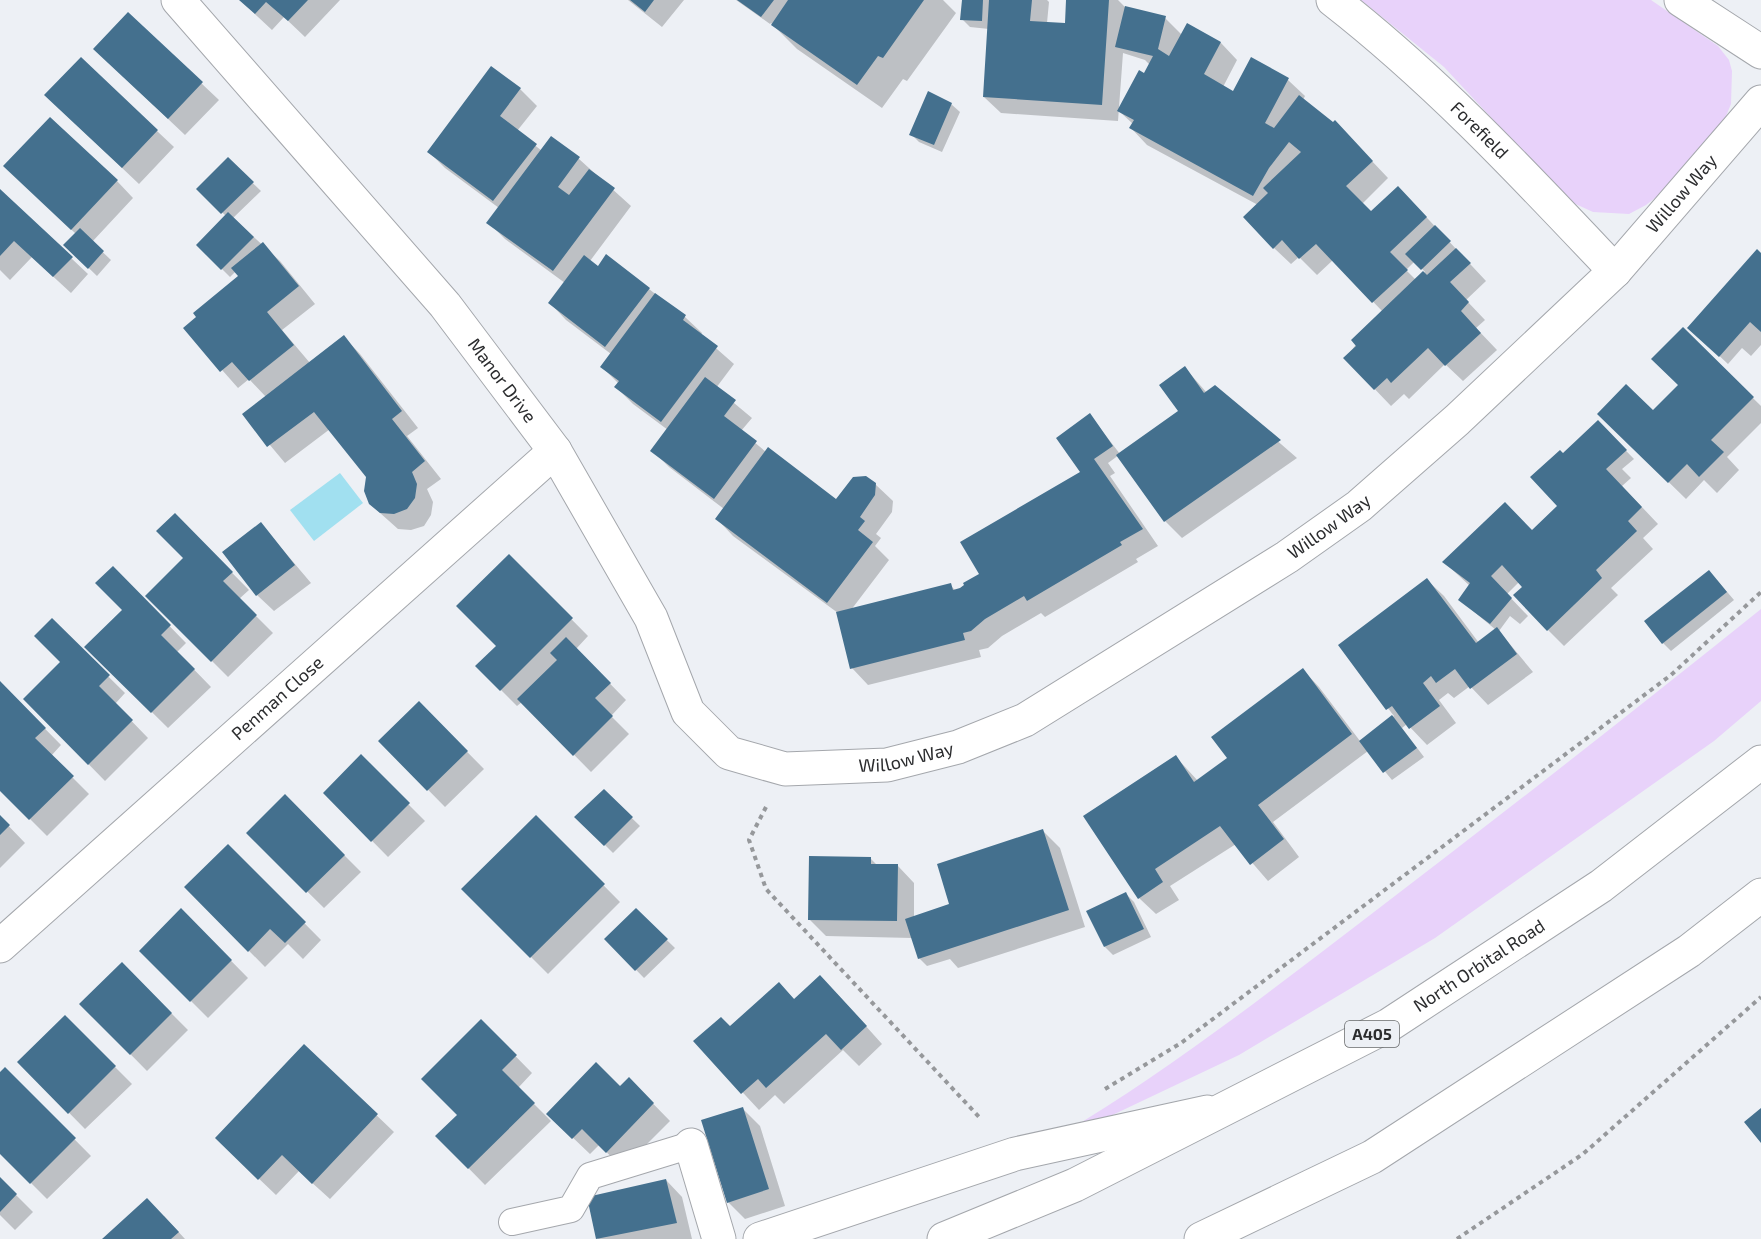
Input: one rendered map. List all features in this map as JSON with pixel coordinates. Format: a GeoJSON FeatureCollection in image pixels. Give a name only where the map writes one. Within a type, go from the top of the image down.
{"type":"FeatureCollection","features":[{"type":"Feature","properties":{"kind":"main road","name":"Manor Drive"},"geometry":{"type":"LineString","coordinates":[[178,0],[446,305],[555,451],[651,618],[688,712],[729,753],[785,769]]}},
{"type":"Feature","properties":{"kind":"main road","name":"Forefield"},"geometry":{"type":"LineString","coordinates":[[1334,0],[1431,82],[1514,164],[1614,271]]}},
{"type":"Feature","properties":{"kind":"main road"},"geometry":{"type":"LineString","coordinates":[[1681,0],[1761,52]]}},
{"type":"Feature","properties":{"kind":"main road","name":"Willow Way"},"geometry":{"type":"LineString","coordinates":[[785,769],[887,765],[958,747],[1025,720],[1287,557],[1359,506],[1457,420],[1614,271],[1761,102]]}},
{"type":"Feature","properties":{"kind":"main road","name":"Penman Close"},"geometry":{"type":"LineString","coordinates":[[0,946],[555,451]]}},
{"type":"Feature","properties":{"kind":"main road","name":"North Orbital Road"},"geometry":{"type":"LineString","coordinates":[[944,1239],[1075,1185],[1389,1025],[1601,886],[1761,762]]}},
{"type":"Feature","properties":{"kind":"main road"},"geometry":{"type":"LineString","coordinates":[[1201,1239],[1372,1157],[1689,951],[1761,895]]}},
{"type":"Feature","properties":{"kind":"main road"},"geometry":{"type":"LineString","coordinates":[[760,1239],[1015,1154],[1233,1106]]}},
{"type":"Feature","properties":{"kind":"main road"},"geometry":{"type":"LineString","coordinates":[[691,1144],[719,1239]]}},
{"type":"Feature","properties":{"kind":"lane"},"geometry":{"type":"LineString","coordinates":[[512,1222],[571,1209],[590,1176],[691,1144]]}},
{"type":"Feature","properties":{"kind":"path"},"geometry":{"type":"LineString","coordinates":[[1101,1092],[1182,1043],[1671,675],[1761,592]]}},
{"type":"Feature","properties":{"kind":"path"},"geometry":{"type":"LineString","coordinates":[[785,769],[750,840],[766,889],[1015,1154]]}},
{"type":"Feature","properties":{"kind":"path"},"geometry":{"type":"LineString","coordinates":[[1457,1239],[1583,1154],[1761,997]]}},
{"type":"Feature","properties":{"kind":"shaded area"},"geometry":{"type":"Polygon","coordinates":[[[1361,0],[1651,0],[1718,46],[1729,60],[1732,71],[1731,104],[1724,121],[1664,191],[1646,205],[1629,214],[1593,212],[1569,201],[1444,67],[1361,0]]]}},
{"type":"Feature","properties":{"kind":"shaded area"},"geometry":{"type":"Polygon","coordinates":[[[1761,609],[1761,701],[1714,741],[1435,938],[1239,1055],[1083,1129],[1059,1136],[1137,1087],[1250,1006],[1512,806],[1761,609]]]}},
{"type":"Feature","properties":{"kind":"water"},"geometry":{"type":"Polygon","coordinates":[[[340,473],[363,503],[314,541],[290,510],[340,473]]]}},
{"type":"Feature","properties":{"kind":"building"},"geometry":{"type":"Polygon","coordinates":[[[239,0],[308,0],[288,21],[266,2],[255,14],[239,0]]]}},
{"type":"Feature","properties":{"kind":"building"},"geometry":{"type":"Polygon","coordinates":[[[630,0],[654,0],[645,12],[630,0]]]}},
{"type":"Feature","properties":{"kind":"building"},"geometry":{"type":"Polygon","coordinates":[[[737,0],[774,0],[761,17],[737,0]]]}},
{"type":"Feature","properties":{"kind":"building"},"geometry":{"type":"Polygon","coordinates":[[[788,0],[924,0],[883,58],[878,56],[857,85],[771,25],[788,0]]]}},
{"type":"Feature","properties":{"kind":"building"},"geometry":{"type":"Polygon","coordinates":[[[962,0],[983,0],[982,21],[960,20],[962,0]]]}},
{"type":"Feature","properties":{"kind":"building"},"geometry":{"type":"Polygon","coordinates":[[[989,0],[1032,0],[1030,21],[1065,23],[1066,0],[1109,0],[1102,105],[983,97],[989,0]]]}},
{"type":"Feature","properties":{"kind":"building"},"geometry":{"type":"Polygon","coordinates":[[[1125,6],[1166,16],[1158,49],[1169,56],[1187,23],[1221,42],[1204,74],[1233,91],[1251,57],[1289,78],[1265,123],[1274,128],[1299,95],[1333,122],[1335,120],[1373,161],[1346,186],[1371,211],[1398,186],[1427,217],[1390,252],[1408,270],[1372,303],[1316,244],[1299,259],[1282,240],[1273,249],[1243,217],[1268,193],[1263,188],[1301,152],[1289,142],[1269,168],[1253,196],[1129,128],[1134,120],[1117,111],[1139,70],[1144,73],[1153,56],[1115,47],[1125,6]]]}},
{"type":"Feature","properties":{"kind":"building"},"geometry":{"type":"Polygon","coordinates":[[[128,12],[203,82],[168,119],[93,49],[128,12]]]}},
{"type":"Feature","properties":{"kind":"building"},"geometry":{"type":"Polygon","coordinates":[[[81,57],[158,130],[122,168],[44,95],[81,57]]]}},
{"type":"Feature","properties":{"kind":"building"},"geometry":{"type":"Polygon","coordinates":[[[491,66],[521,88],[500,116],[537,144],[493,201],[427,152],[491,66]]]}},
{"type":"Feature","properties":{"kind":"building"},"geometry":{"type":"Polygon","coordinates":[[[928,91],[952,103],[934,145],[909,135],[928,91]]]}},
{"type":"Feature","properties":{"kind":"building"},"geometry":{"type":"Polygon","coordinates":[[[50,117],[118,180],[71,230],[3,166],[50,117]]]}},
{"type":"Feature","properties":{"kind":"building"},"geometry":{"type":"Polygon","coordinates":[[[551,136],[580,157],[558,187],[569,195],[589,169],[615,188],[553,271],[486,223],[551,136]]]}},
{"type":"Feature","properties":{"kind":"building"},"geometry":{"type":"Polygon","coordinates":[[[228,157],[254,182],[221,214],[196,189],[228,157]]]}},
{"type":"Feature","properties":{"kind":"building"},"geometry":{"type":"Polygon","coordinates":[[[0,189],[73,257],[53,277],[14,241],[0,256],[0,189]]]}},
{"type":"Feature","properties":{"kind":"building"},"geometry":{"type":"Polygon","coordinates":[[[228,212],[254,237],[221,270],[196,245],[228,212]]]}},
{"type":"Feature","properties":{"kind":"building"},"geometry":{"type":"Polygon","coordinates":[[[1435,225],[1451,241],[1421,270],[1405,254],[1435,225]]]}},
{"type":"Feature","properties":{"kind":"building"},"geometry":{"type":"Polygon","coordinates":[[[80,228],[104,251],[88,269],[63,245],[80,228]]]}},
{"type":"Feature","properties":{"kind":"building"},"geometry":{"type":"Polygon","coordinates":[[[263,242],[299,286],[267,312],[294,345],[249,381],[232,362],[220,372],[183,328],[196,317],[193,313],[238,276],[231,268],[263,242]]]}},
{"type":"Feature","properties":{"kind":"building"},"geometry":{"type":"Polygon","coordinates":[[[1456,248],[1471,263],[1450,282],[1469,302],[1461,311],[1481,333],[1445,366],[1428,348],[1391,383],[1387,378],[1374,390],[1343,358],[1356,346],[1351,340],[1423,271],[1427,275],[1456,248]]]}},
{"type":"Feature","properties":{"kind":"building"},"geometry":{"type":"Polygon","coordinates":[[[1757,249],[1761,253],[1761,332],[1750,322],[1719,357],[1687,328],[1757,249]]]}},
{"type":"Feature","properties":{"kind":"building"},"geometry":{"type":"Polygon","coordinates":[[[606,254],[650,288],[605,347],[548,303],[584,255],[598,266],[606,254]]]}},
{"type":"Feature","properties":{"kind":"building"},"geometry":{"type":"Polygon","coordinates":[[[655,293],[686,315],[683,320],[718,346],[661,422],[614,387],[619,381],[600,367],[655,293]]]}},
{"type":"Feature","properties":{"kind":"building"},"geometry":{"type":"Polygon","coordinates":[[[1683,327],[1754,397],[1711,440],[1724,452],[1699,477],[1687,464],[1668,483],[1597,414],[1626,384],[1653,410],[1678,385],[1651,359],[1683,327]]]}},
{"type":"Feature","properties":{"kind":"building"},"geometry":{"type":"Polygon","coordinates":[[[344,335],[402,411],[392,419],[425,461],[412,472],[417,484],[415,498],[407,509],[394,514],[380,513],[369,504],[364,491],[366,477],[314,412],[267,447],[242,414],[344,335]]]}},
{"type":"Feature","properties":{"kind":"building"},"geometry":{"type":"Polygon","coordinates":[[[1185,366],[1204,393],[1215,385],[1281,440],[1164,522],[1116,455],[1178,411],[1159,385],[1185,366]]]}},
{"type":"Feature","properties":{"kind":"building"},"geometry":{"type":"Polygon","coordinates":[[[705,377],[736,400],[724,416],[757,441],[714,499],[650,451],[705,377]]]}},
{"type":"Feature","properties":{"kind":"building"},"geometry":{"type":"Polygon","coordinates":[[[1090,413],[1113,446],[1094,459],[1143,529],[1120,542],[1122,545],[1027,601],[1024,596],[985,619],[971,631],[963,633],[965,640],[850,669],[836,612],[951,583],[953,590],[960,588],[964,585],[963,583],[979,574],[960,542],[1080,472],[1056,438],[1090,413]]]}},
{"type":"Feature","properties":{"kind":"building"},"geometry":{"type":"Polygon","coordinates":[[[1598,420],[1627,450],[1606,469],[1642,507],[1628,521],[1637,531],[1596,570],[1602,578],[1547,631],[1513,595],[1522,587],[1502,565],[1491,576],[1512,598],[1490,624],[1458,600],[1470,583],[1442,562],[1505,502],[1532,530],[1557,506],[1530,477],[1560,450],[1563,453],[1598,420]]]}},
{"type":"Feature","properties":{"kind":"building"},"geometry":{"type":"Polygon","coordinates":[[[768,447],[836,499],[853,477],[866,476],[876,483],[875,495],[860,517],[865,521],[858,530],[873,542],[827,603],[715,519],[768,447]]]}},
{"type":"Feature","properties":{"kind":"building"},"geometry":{"type":"Polygon","coordinates":[[[175,513],[233,572],[223,581],[257,615],[211,662],[145,596],[183,558],[156,531],[175,513]]]}},
{"type":"Feature","properties":{"kind":"building"},"geometry":{"type":"Polygon","coordinates":[[[261,522],[295,565],[256,596],[222,552],[261,522]]]}},
{"type":"Feature","properties":{"kind":"building"},"geometry":{"type":"Polygon","coordinates":[[[509,554],[573,618],[500,691],[475,666],[496,646],[456,606],[509,554]]]}},
{"type":"Feature","properties":{"kind":"building"},"geometry":{"type":"Polygon","coordinates":[[[113,566],[171,625],[161,635],[195,669],[151,713],[84,647],[122,610],[95,583],[113,566]]]}},
{"type":"Feature","properties":{"kind":"building"},"geometry":{"type":"Polygon","coordinates":[[[1709,570],[1727,592],[1662,644],[1644,621],[1709,570]]]}},
{"type":"Feature","properties":{"kind":"building"},"geometry":{"type":"Polygon","coordinates":[[[1427,578],[1476,643],[1497,627],[1517,654],[1470,689],[1455,669],[1436,683],[1431,676],[1423,683],[1440,706],[1409,729],[1392,706],[1386,710],[1338,645],[1427,578]]]}},
{"type":"Feature","properties":{"kind":"building"},"geometry":{"type":"Polygon","coordinates":[[[52,618],[110,675],[99,686],[133,720],[88,765],[23,699],[60,662],[34,636],[52,618]]]}},
{"type":"Feature","properties":{"kind":"building"},"geometry":{"type":"Polygon","coordinates":[[[566,637],[611,683],[595,698],[613,716],[573,756],[517,699],[557,660],[550,653],[566,637]]]}},
{"type":"Feature","properties":{"kind":"building"},"geometry":{"type":"Polygon","coordinates":[[[1303,668],[1352,734],[1258,805],[1284,839],[1250,865],[1220,826],[1155,869],[1163,882],[1138,899],[1083,816],[1176,755],[1194,782],[1227,758],[1211,737],[1303,668]]]}},
{"type":"Feature","properties":{"kind":"building"},"geometry":{"type":"Polygon","coordinates":[[[0,681],[46,728],[35,738],[74,776],[29,820],[0,791],[0,681]]]}},
{"type":"Feature","properties":{"kind":"building"},"geometry":{"type":"Polygon","coordinates":[[[419,701],[468,751],[427,791],[378,741],[419,701]]]}},
{"type":"Feature","properties":{"kind":"building"},"geometry":{"type":"Polygon","coordinates":[[[1392,715],[1417,748],[1383,773],[1359,741],[1392,715]]]}},
{"type":"Feature","properties":{"kind":"building"},"geometry":{"type":"Polygon","coordinates":[[[361,754],[410,803],[371,842],[323,793],[361,754]]]}},
{"type":"Feature","properties":{"kind":"building"},"geometry":{"type":"Polygon","coordinates":[[[604,789],[633,817],[604,846],[574,817],[604,789]]]}},
{"type":"Feature","properties":{"kind":"building"},"geometry":{"type":"Polygon","coordinates":[[[285,794],[345,855],[306,893],[246,833],[285,794]]]}},
{"type":"Feature","properties":{"kind":"building"},"geometry":{"type":"Polygon","coordinates":[[[0,815],[10,825],[0,835],[0,815]]]}},
{"type":"Feature","properties":{"kind":"building"},"geometry":{"type":"Polygon","coordinates":[[[536,815],[605,884],[530,958],[461,889],[536,815]]]}},
{"type":"Feature","properties":{"kind":"building"},"geometry":{"type":"Polygon","coordinates":[[[1043,829],[1069,910],[918,959],[905,919],[949,904],[937,864],[1043,829]]]}},
{"type":"Feature","properties":{"kind":"building"},"geometry":{"type":"Polygon","coordinates":[[[228,844],[306,922],[285,943],[270,929],[248,952],[184,887],[228,844]]]}},
{"type":"Feature","properties":{"kind":"building"},"geometry":{"type":"Polygon","coordinates":[[[809,856],[871,857],[871,864],[898,864],[897,921],[808,920],[809,856]]]}},
{"type":"Feature","properties":{"kind":"building"},"geometry":{"type":"Polygon","coordinates":[[[1126,892],[1144,929],[1104,947],[1086,911],[1126,892]]]}},
{"type":"Feature","properties":{"kind":"building"},"geometry":{"type":"Polygon","coordinates":[[[181,908],[232,960],[190,1002],[139,951],[181,908]]]}},
{"type":"Feature","properties":{"kind":"building"},"geometry":{"type":"Polygon","coordinates":[[[636,908],[668,939],[635,971],[604,939],[636,908]]]}},
{"type":"Feature","properties":{"kind":"building"},"geometry":{"type":"Polygon","coordinates":[[[122,962],[172,1013],[130,1055],[79,1004],[122,962]]]}},
{"type":"Feature","properties":{"kind":"building"},"geometry":{"type":"Polygon","coordinates":[[[820,975],[867,1026],[841,1050],[826,1034],[766,1088],[758,1079],[741,1094],[693,1041],[721,1017],[730,1026],[779,982],[794,999],[820,975]]]}},
{"type":"Feature","properties":{"kind":"building"},"geometry":{"type":"Polygon","coordinates":[[[65,1015],[116,1066],[68,1114],[17,1062],[65,1015]]]}},
{"type":"Feature","properties":{"kind":"building"},"geometry":{"type":"Polygon","coordinates":[[[481,1019],[517,1055],[502,1070],[535,1103],[468,1169],[435,1136],[457,1115],[421,1079],[481,1019]]]}},
{"type":"Feature","properties":{"kind":"building"},"geometry":{"type":"Polygon","coordinates":[[[304,1044],[378,1114],[312,1184],[282,1155],[258,1180],[215,1138],[304,1044]]]}},
{"type":"Feature","properties":{"kind":"building"},"geometry":{"type":"Polygon","coordinates":[[[596,1062],[620,1086],[629,1077],[654,1103],[606,1153],[582,1129],[572,1139],[546,1114],[596,1062]]]}},
{"type":"Feature","properties":{"kind":"building"},"geometry":{"type":"Polygon","coordinates":[[[5,1067],[76,1138],[30,1184],[0,1154],[0,1072],[5,1067]]]}},
{"type":"Feature","properties":{"kind":"building"},"geometry":{"type":"Polygon","coordinates":[[[743,1107],[769,1189],[727,1203],[701,1120],[743,1107]]]}},
{"type":"Feature","properties":{"kind":"building"},"geometry":{"type":"Polygon","coordinates":[[[1761,1108],[1761,1143],[1744,1122],[1761,1108]]]}},
{"type":"Feature","properties":{"kind":"building"},"geometry":{"type":"Polygon","coordinates":[[[0,1177],[17,1194],[0,1212],[0,1177]]]}},
{"type":"Feature","properties":{"kind":"building"},"geometry":{"type":"Polygon","coordinates":[[[666,1179],[677,1223],[596,1239],[587,1197],[666,1179]]]}},
{"type":"Feature","properties":{"kind":"building"},"geometry":{"type":"Polygon","coordinates":[[[147,1198],[179,1232],[171,1239],[102,1239],[147,1198]]]}}]}
